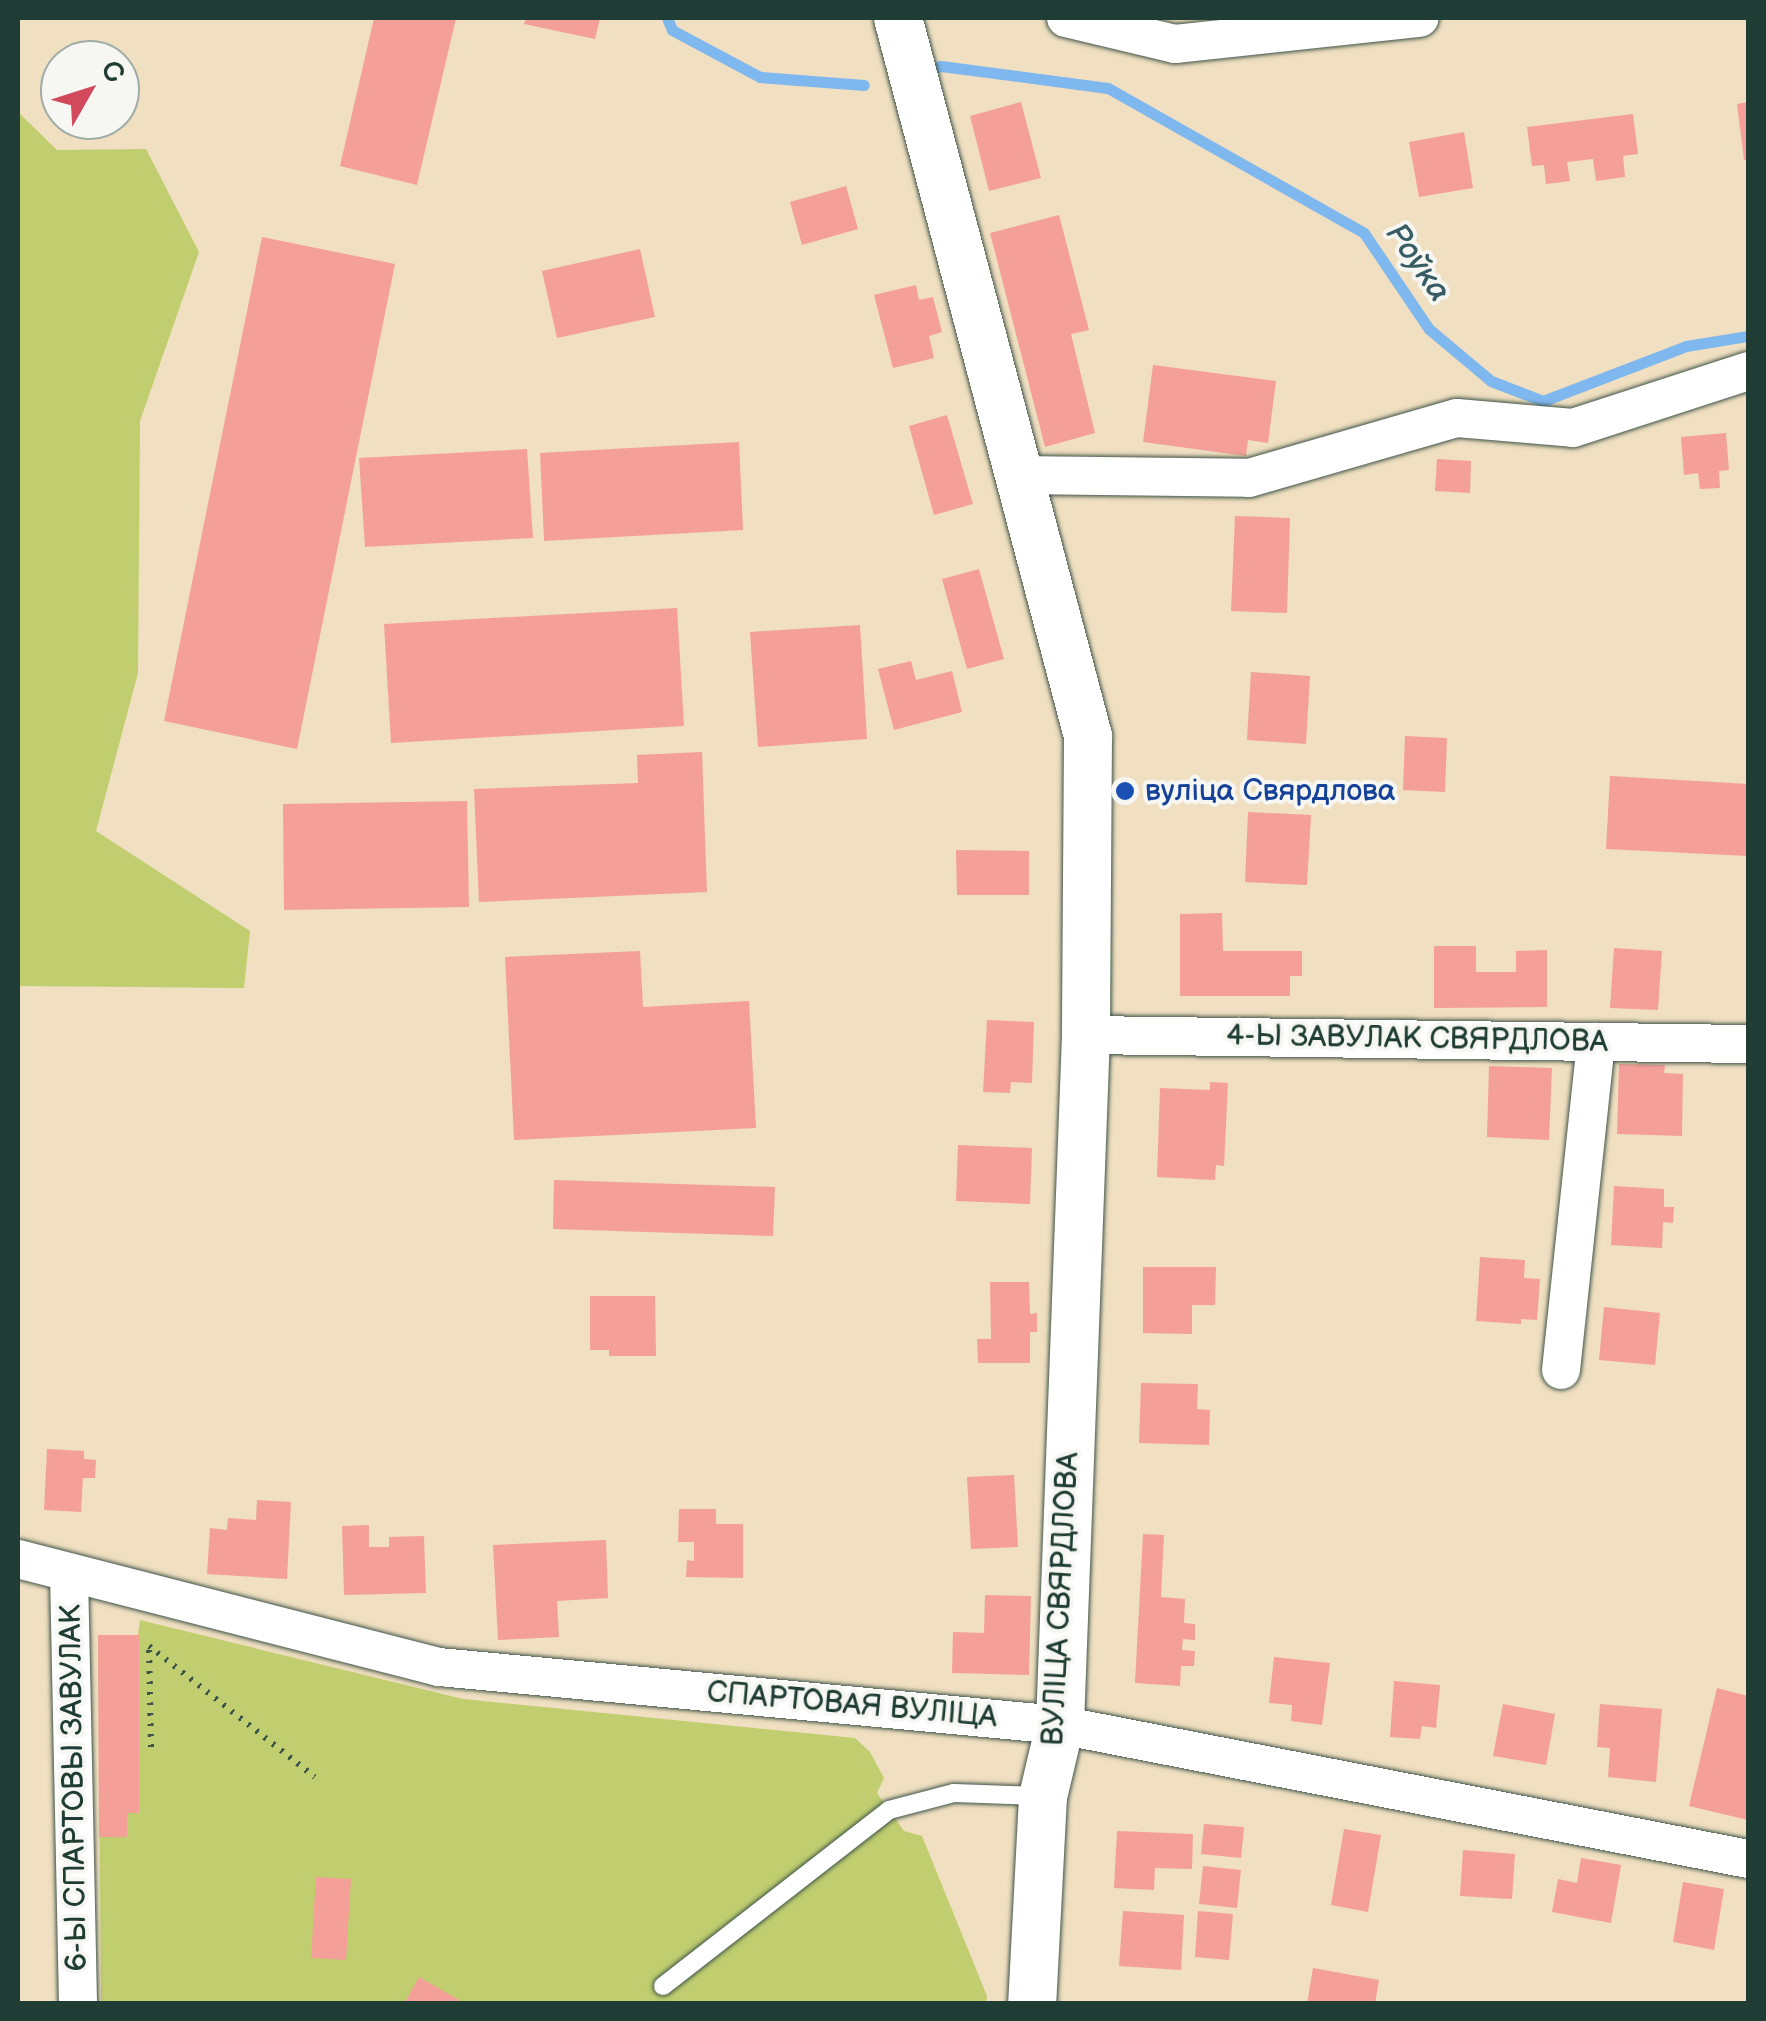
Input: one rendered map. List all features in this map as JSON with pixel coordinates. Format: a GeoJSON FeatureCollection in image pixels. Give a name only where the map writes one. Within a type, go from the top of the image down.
{"type":"FeatureCollection","features":[{"type":"Feature","properties":{"kind":"street","name":"ВУЛІЦА СВЯРДЛОВА"},"geometry":{"type":"LineString","coordinates":[[898,18],[1088,736],[1086,1035],[1060,1725],[1043,1797],[1034,1901],[1032,2004]]}},
{"type":"Feature","properties":{"kind":"street"},"geometry":{"type":"LineString","coordinates":[[1066,18],[1175,44],[1420,18]]}},
{"type":"Feature","properties":{"kind":"street"},"geometry":{"type":"LineString","coordinates":[[1016,474],[1249,478],[1457,418],[1573,428],[1748,370]]}},
{"type":"Feature","properties":{"kind":"street","name":"4-Ы ЗАВУЛАК СВЯРДЛОВА"},"geometry":{"type":"LineString","coordinates":[[1086,1035],[1748,1044]]}},
{"type":"Feature","properties":{"kind":"street"},"geometry":{"type":"LineString","coordinates":[[1561,1370],[1596,1042]]}},
{"type":"Feature","properties":{"kind":"street","name":"СПАРТОВАЯ ВУЛІЦА"},"geometry":{"type":"LineString","coordinates":[[18,1559],[439,1666],[1060,1725],[1748,1859]]}},
{"type":"Feature","properties":{"kind":"street","name":"6-Ы СПАРТОВЫ ЗАВУЛАК"},"geometry":{"type":"LineString","coordinates":[[69,1572],[78,2004]]}},
{"type":"Feature","properties":{"kind":"lane"},"geometry":{"type":"LineString","coordinates":[[663,1986],[889,1810],[954,1793],[1043,1797]]}},
{"type":"Feature","properties":{"kind":"path"},"geometry":{"type":"LineString","coordinates":[[144,1636],[149,1646],[152,1747]]}},
{"type":"Feature","properties":{"kind":"path"},"geometry":{"type":"LineString","coordinates":[[149,1646],[314,1777]]}},
{"type":"Feature","properties":{"kind":"green space"},"geometry":{"type":"Polygon","coordinates":[[[18,112],[40,133],[40,140],[47,140],[57,150],[146,149],[199,252],[140,421],[138,673],[96,831],[250,931],[244,988],[18,986],[18,112]]]}},
{"type":"Feature","properties":{"kind":"green space"},"geometry":{"type":"Polygon","coordinates":[[[140,1620],[463,1699],[855,1738],[870,1752],[884,1778],[877,1793],[904,1831],[922,1836],[987,1996],[986,2003],[101,2003],[98,1635],[138,1635],[140,1620]]]}},
{"type":"Feature","properties":{"kind":"building"},"geometry":{"type":"Polygon","coordinates":[[[374,18],[456,18],[417,185],[340,166],[374,18]]]}},
{"type":"Feature","properties":{"kind":"building"},"geometry":{"type":"Polygon","coordinates":[[[526,18],[600,18],[595,39],[524,24],[526,18]]]}},
{"type":"Feature","properties":{"kind":"building"},"geometry":{"type":"Polygon","coordinates":[[[1021,102],[1041,178],[989,191],[970,116],[1021,102]]]}},
{"type":"Feature","properties":{"kind":"building"},"geometry":{"type":"Polygon","coordinates":[[[1748,102],[1748,160],[1744,160],[1737,104],[1748,102]]]}},
{"type":"Feature","properties":{"kind":"building"},"geometry":{"type":"Polygon","coordinates":[[[1633,114],[1638,154],[1623,156],[1625,177],[1596,181],[1593,159],[1567,162],[1570,181],[1546,184],[1544,165],[1532,166],[1527,127],[1633,114]]]}},
{"type":"Feature","properties":{"kind":"building"},"geometry":{"type":"Polygon","coordinates":[[[1464,132],[1473,188],[1419,197],[1409,142],[1464,132]]]}},
{"type":"Feature","properties":{"kind":"building"},"geometry":{"type":"Polygon","coordinates":[[[846,186],[858,229],[802,245],[790,202],[846,186]]]}},
{"type":"Feature","properties":{"kind":"building"},"geometry":{"type":"Polygon","coordinates":[[[1059,215],[1089,330],[1071,334],[1095,433],[1045,447],[990,233],[1059,215]]]}},
{"type":"Feature","properties":{"kind":"building"},"geometry":{"type":"Polygon","coordinates":[[[262,237],[395,264],[297,749],[164,721],[262,237]]]}},
{"type":"Feature","properties":{"kind":"building"},"geometry":{"type":"Polygon","coordinates":[[[640,249],[655,317],[557,338],[542,271],[640,249]]]}},
{"type":"Feature","properties":{"kind":"building"},"geometry":{"type":"Polygon","coordinates":[[[916,285],[919,300],[933,297],[942,332],[929,336],[934,358],[893,368],[874,295],[916,285]]]}},
{"type":"Feature","properties":{"kind":"building"},"geometry":{"type":"Polygon","coordinates":[[[1153,365],[1276,381],[1268,443],[1248,440],[1246,456],[1143,442],[1153,365]]]}},
{"type":"Feature","properties":{"kind":"building"},"geometry":{"type":"Polygon","coordinates":[[[947,415],[973,504],[934,515],[909,426],[947,415]]]}},
{"type":"Feature","properties":{"kind":"building"},"geometry":{"type":"Polygon","coordinates":[[[1726,433],[1729,470],[1719,471],[1720,488],[1700,489],[1698,473],[1684,475],[1681,437],[1726,433]]]}},
{"type":"Feature","properties":{"kind":"building"},"geometry":{"type":"Polygon","coordinates":[[[739,442],[743,530],[544,541],[540,453],[739,442]]]}},
{"type":"Feature","properties":{"kind":"building"},"geometry":{"type":"Polygon","coordinates":[[[527,449],[533,538],[365,547],[359,458],[527,449]]]}},
{"type":"Feature","properties":{"kind":"building"},"geometry":{"type":"Polygon","coordinates":[[[1437,459],[1471,461],[1470,493],[1435,491],[1437,459]]]}},
{"type":"Feature","properties":{"kind":"building"},"geometry":{"type":"Polygon","coordinates":[[[1235,516],[1290,518],[1287,613],[1231,611],[1235,516]]]}},
{"type":"Feature","properties":{"kind":"building"},"geometry":{"type":"Polygon","coordinates":[[[979,569],[1004,659],[967,669],[942,579],[979,569]]]}},
{"type":"Feature","properties":{"kind":"building"},"geometry":{"type":"Polygon","coordinates":[[[677,608],[684,726],[391,743],[384,624],[677,608]]]}},
{"type":"Feature","properties":{"kind":"building"},"geometry":{"type":"Polygon","coordinates":[[[860,625],[867,739],[758,747],[750,632],[860,625]]]}},
{"type":"Feature","properties":{"kind":"building"},"geometry":{"type":"Polygon","coordinates":[[[911,661],[916,680],[952,671],[962,712],[894,730],[878,669],[911,661]]]}},
{"type":"Feature","properties":{"kind":"building"},"geometry":{"type":"Polygon","coordinates":[[[1251,672],[1310,676],[1306,744],[1247,740],[1251,672]]]}},
{"type":"Feature","properties":{"kind":"building"},"geometry":{"type":"Polygon","coordinates":[[[1405,736],[1447,738],[1445,792],[1403,790],[1405,736]]]}},
{"type":"Feature","properties":{"kind":"building"},"geometry":{"type":"Polygon","coordinates":[[[702,752],[707,892],[479,902],[474,789],[638,783],[637,755],[702,752]]]}},
{"type":"Feature","properties":{"kind":"building"},"geometry":{"type":"Polygon","coordinates":[[[1610,776],[1748,784],[1748,856],[1606,849],[1610,776]]]}},
{"type":"Feature","properties":{"kind":"building"},"geometry":{"type":"Polygon","coordinates":[[[467,801],[469,907],[284,910],[283,804],[467,801]]]}},
{"type":"Feature","properties":{"kind":"building"},"geometry":{"type":"Polygon","coordinates":[[[1248,812],[1311,815],[1307,885],[1245,882],[1248,812]]]}},
{"type":"Feature","properties":{"kind":"building"},"geometry":{"type":"Polygon","coordinates":[[[956,850],[1029,851],[1029,895],[957,895],[956,850]]]}},
{"type":"Feature","properties":{"kind":"building"},"geometry":{"type":"Polygon","coordinates":[[[1222,913],[1223,951],[1302,951],[1302,976],[1290,976],[1290,996],[1180,996],[1180,914],[1222,913]]]}},
{"type":"Feature","properties":{"kind":"building"},"geometry":{"type":"Polygon","coordinates":[[[1434,946],[1476,946],[1476,972],[1516,972],[1516,951],[1547,950],[1547,1007],[1434,1008],[1434,946]]]}},
{"type":"Feature","properties":{"kind":"building"},"geometry":{"type":"Polygon","coordinates":[[[1614,948],[1662,951],[1658,1010],[1610,1008],[1614,948]]]}},
{"type":"Feature","properties":{"kind":"building"},"geometry":{"type":"Polygon","coordinates":[[[640,951],[643,1007],[749,1001],[756,1128],[514,1140],[505,957],[640,951]]]}},
{"type":"Feature","properties":{"kind":"building"},"geometry":{"type":"Polygon","coordinates":[[[987,1020],[1034,1022],[1032,1083],[1011,1082],[1010,1093],[983,1092],[987,1020]]]}},
{"type":"Feature","properties":{"kind":"building"},"geometry":{"type":"Polygon","coordinates":[[[1619,1064],[1665,1065],[1664,1073],[1683,1074],[1682,1136],[1617,1134],[1619,1064]]]}},
{"type":"Feature","properties":{"kind":"building"},"geometry":{"type":"Polygon","coordinates":[[[1489,1066],[1552,1068],[1549,1140],[1487,1137],[1489,1066]]]}},
{"type":"Feature","properties":{"kind":"building"},"geometry":{"type":"Polygon","coordinates":[[[1210,1082],[1228,1083],[1224,1166],[1216,1165],[1215,1180],[1157,1177],[1160,1088],[1210,1090],[1210,1082]]]}},
{"type":"Feature","properties":{"kind":"building"},"geometry":{"type":"Polygon","coordinates":[[[958,1145],[1032,1148],[1030,1204],[956,1201],[958,1145]]]}},
{"type":"Feature","properties":{"kind":"building"},"geometry":{"type":"Polygon","coordinates":[[[554,1180],[775,1187],[773,1236],[553,1229],[554,1180]]]}},
{"type":"Feature","properties":{"kind":"building"},"geometry":{"type":"Polygon","coordinates":[[[1614,1186],[1664,1189],[1664,1207],[1674,1207],[1673,1223],[1663,1222],[1662,1248],[1611,1245],[1614,1186]]]}},
{"type":"Feature","properties":{"kind":"building"},"geometry":{"type":"Polygon","coordinates":[[[1480,1257],[1525,1260],[1524,1278],[1540,1279],[1537,1320],[1521,1319],[1521,1324],[1476,1321],[1480,1257]]]}},
{"type":"Feature","properties":{"kind":"building"},"geometry":{"type":"Polygon","coordinates":[[[1143,1267],[1216,1267],[1215,1305],[1192,1305],[1192,1334],[1143,1333],[1143,1267]]]}},
{"type":"Feature","properties":{"kind":"building"},"geometry":{"type":"Polygon","coordinates":[[[990,1282],[1029,1282],[1030,1314],[1037,1313],[1037,1332],[1030,1332],[1030,1363],[978,1363],[977,1339],[991,1339],[990,1282]]]}},
{"type":"Feature","properties":{"kind":"building"},"geometry":{"type":"Polygon","coordinates":[[[590,1296],[655,1296],[656,1356],[609,1356],[609,1350],[590,1350],[590,1296]]]}},
{"type":"Feature","properties":{"kind":"building"},"geometry":{"type":"Polygon","coordinates":[[[1604,1307],[1660,1313],[1655,1365],[1599,1360],[1604,1307]]]}},
{"type":"Feature","properties":{"kind":"building"},"geometry":{"type":"Polygon","coordinates":[[[1141,1383],[1198,1384],[1197,1409],[1210,1410],[1209,1445],[1139,1443],[1141,1383]]]}},
{"type":"Feature","properties":{"kind":"building"},"geometry":{"type":"Polygon","coordinates":[[[47,1449],[84,1451],[84,1459],[96,1460],[95,1478],[83,1478],[81,1512],[44,1510],[47,1449]]]}},
{"type":"Feature","properties":{"kind":"building"},"geometry":{"type":"Polygon","coordinates":[[[1014,1475],[1018,1547],[971,1549],[967,1477],[1014,1475]]]}},
{"type":"Feature","properties":{"kind":"building"},"geometry":{"type":"Polygon","coordinates":[[[257,1500],[291,1502],[287,1579],[207,1574],[210,1528],[227,1530],[228,1518],[256,1520],[257,1500]]]}},
{"type":"Feature","properties":{"kind":"building"},"geometry":{"type":"Polygon","coordinates":[[[679,1509],[716,1509],[716,1524],[743,1524],[743,1578],[686,1577],[687,1560],[694,1561],[694,1542],[678,1542],[679,1509]]]}},
{"type":"Feature","properties":{"kind":"building"},"geometry":{"type":"Polygon","coordinates":[[[369,1525],[369,1547],[389,1547],[389,1537],[424,1536],[426,1593],[344,1595],[342,1526],[369,1525]]]}},
{"type":"Feature","properties":{"kind":"building"},"geometry":{"type":"Polygon","coordinates":[[[1143,1534],[1164,1535],[1161,1597],[1185,1599],[1184,1623],[1195,1624],[1195,1640],[1183,1639],[1182,1650],[1195,1651],[1194,1666],[1181,1666],[1180,1686],[1135,1683],[1143,1534]]]}},
{"type":"Feature","properties":{"kind":"building"},"geometry":{"type":"Polygon","coordinates":[[[606,1540],[608,1598],[557,1601],[559,1637],[498,1640],[493,1545],[606,1540]]]}},
{"type":"Feature","properties":{"kind":"building"},"geometry":{"type":"Polygon","coordinates":[[[985,1595],[1031,1596],[1029,1675],[952,1673],[953,1632],[984,1633],[985,1595]]]}},
{"type":"Feature","properties":{"kind":"building"},"geometry":{"type":"Polygon","coordinates":[[[98,1635],[139,1635],[139,1813],[127,1813],[127,1837],[99,1837],[98,1635]]]}},
{"type":"Feature","properties":{"kind":"building"},"geometry":{"type":"Polygon","coordinates":[[[1274,1657],[1330,1663],[1322,1725],[1291,1721],[1292,1705],[1269,1703],[1274,1657]]]}},
{"type":"Feature","properties":{"kind":"building"},"geometry":{"type":"Polygon","coordinates":[[[1394,1681],[1440,1685],[1436,1728],[1422,1726],[1420,1739],[1390,1737],[1394,1681]]]}},
{"type":"Feature","properties":{"kind":"building"},"geometry":{"type":"Polygon","coordinates":[[[1717,1688],[1748,1696],[1748,1820],[1689,1806],[1717,1688]]]}},
{"type":"Feature","properties":{"kind":"building"},"geometry":{"type":"Polygon","coordinates":[[[1503,1704],[1555,1714],[1546,1765],[1493,1756],[1503,1704]]]}},
{"type":"Feature","properties":{"kind":"building"},"geometry":{"type":"Polygon","coordinates":[[[1600,1704],[1662,1709],[1656,1782],[1608,1777],[1610,1748],[1597,1747],[1600,1704]]]}},
{"type":"Feature","properties":{"kind":"building"},"geometry":{"type":"Polygon","coordinates":[[[1204,1824],[1244,1827],[1241,1858],[1201,1854],[1204,1824]]]}},
{"type":"Feature","properties":{"kind":"building"},"geometry":{"type":"Polygon","coordinates":[[[1344,1829],[1381,1835],[1368,1912],[1331,1905],[1344,1829]]]}},
{"type":"Feature","properties":{"kind":"building"},"geometry":{"type":"Polygon","coordinates":[[[1117,1831],[1193,1834],[1192,1869],[1155,1868],[1154,1890],[1114,1888],[1117,1831]]]}},
{"type":"Feature","properties":{"kind":"building"},"geometry":{"type":"Polygon","coordinates":[[[1463,1850],[1515,1854],[1512,1899],[1460,1896],[1463,1850]]]}},
{"type":"Feature","properties":{"kind":"building"},"geometry":{"type":"Polygon","coordinates":[[[1581,1858],[1621,1865],[1611,1923],[1552,1912],[1558,1879],[1577,1883],[1581,1858]]]}},
{"type":"Feature","properties":{"kind":"building"},"geometry":{"type":"Polygon","coordinates":[[[1203,1866],[1241,1870],[1237,1908],[1199,1904],[1203,1866]]]}},
{"type":"Feature","properties":{"kind":"building"},"geometry":{"type":"Polygon","coordinates":[[[316,1877],[351,1879],[346,1960],[311,1958],[316,1877]]]}},
{"type":"Feature","properties":{"kind":"building"},"geometry":{"type":"Polygon","coordinates":[[[1683,1882],[1724,1889],[1714,1950],[1673,1942],[1683,1882]]]}},
{"type":"Feature","properties":{"kind":"building"},"geometry":{"type":"Polygon","coordinates":[[[1123,1911],[1184,1915],[1181,1970],[1119,1966],[1123,1911]]]}},
{"type":"Feature","properties":{"kind":"building"},"geometry":{"type":"Polygon","coordinates":[[[1198,1911],[1233,1914],[1229,1960],[1195,1957],[1198,1911]]]}},
{"type":"Feature","properties":{"kind":"building"},"geometry":{"type":"Polygon","coordinates":[[[1313,1968],[1379,1980],[1375,2004],[1307,2004],[1313,1968]]]}},
{"type":"Feature","properties":{"kind":"building"},"geometry":{"type":"Polygon","coordinates":[[[419,1977],[466,2004],[404,2004],[419,1977]]]}},
{"type":"Feature","properties":{"kind":"waterway","name":"Роўка"},"geometry":{"type":"LineString","coordinates":[[667,18],[672,30],[760,77],[864,85]]}},
{"type":"Feature","properties":{"kind":"waterway","name":"Роўка"},"geometry":{"type":"LineString","coordinates":[[925,70],[941,66],[1108,88],[1364,233],[1429,329],[1491,381],[1543,401],[1686,346],[1748,336]]}},
{"type":"Feature","properties":{"kind":"place","name":"вуліца Свярдлова"},"geometry":{"type":"Point","coordinates":[1125,791]}}]}
